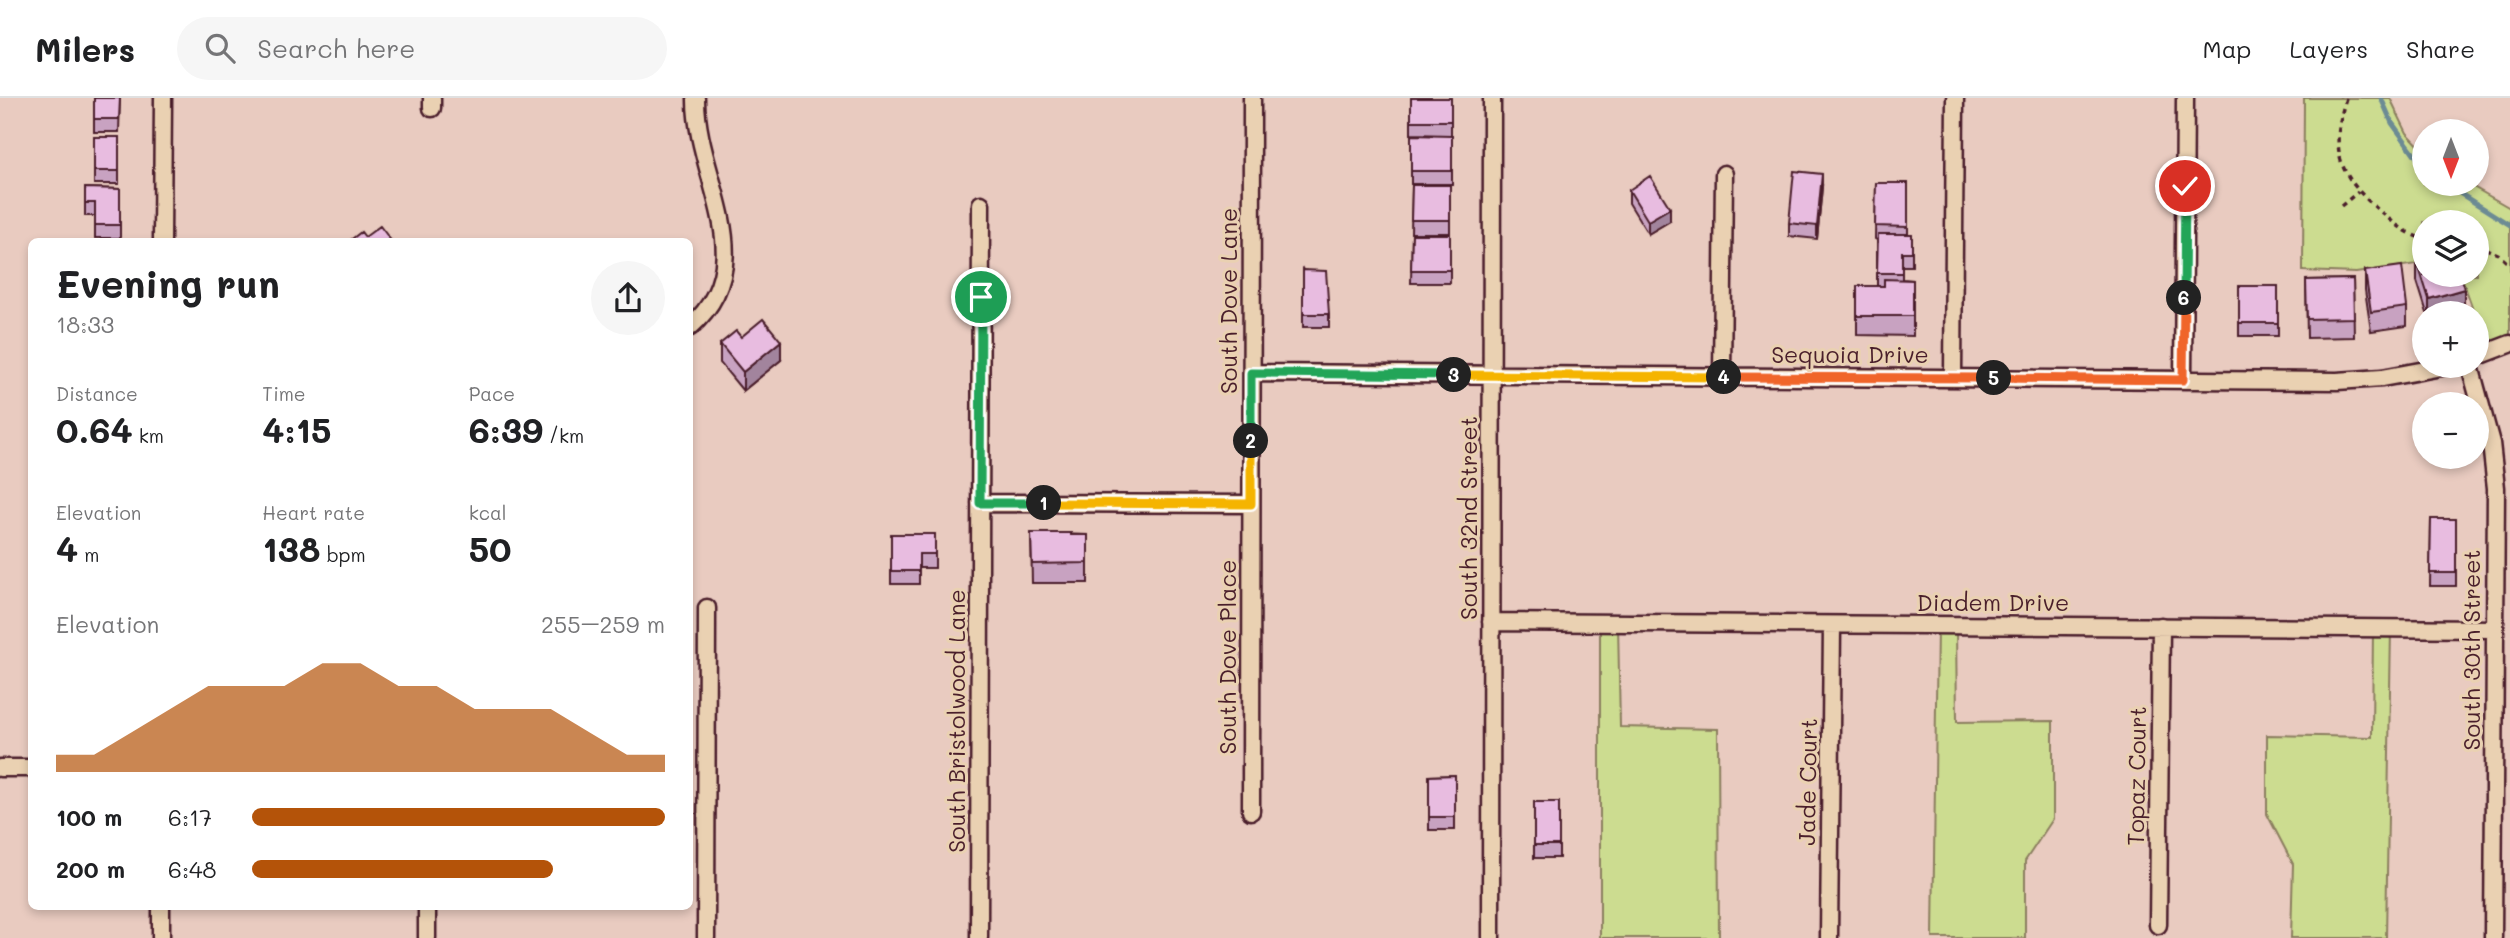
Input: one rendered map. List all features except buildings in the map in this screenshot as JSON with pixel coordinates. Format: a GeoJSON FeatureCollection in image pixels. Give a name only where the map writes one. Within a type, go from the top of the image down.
{"type":"FeatureCollection","features":[{"type":"Feature","properties":{"kind":"street"},"geometry":{"type":"LineString","coordinates":[[162,238],[163,98]]}},
{"type":"Feature","properties":{"kind":"street"},"geometry":{"type":"LineString","coordinates":[[693,324],[707,309],[718,289],[726,246],[699,132],[696,98]]}},
{"type":"Feature","properties":{"kind":"street","name":"South Dove Lane"},"geometry":{"type":"LineString","coordinates":[[1251,504],[1252,98]]}},
{"type":"Feature","properties":{"kind":"street","name":"South 32nd Street"},"geometry":{"type":"LineString","coordinates":[[1491,938],[1492,98]]}},
{"type":"Feature","properties":{"kind":"street"},"geometry":{"type":"LineString","coordinates":[[1952,378],[1955,98]]}},
{"type":"Feature","properties":{"kind":"street"},"geometry":{"type":"LineString","coordinates":[[2183,380],[2185,98]]}},
{"type":"Feature","properties":{"kind":"street"},"geometry":{"type":"LineString","coordinates":[[1722,377],[1724,174]]}},
{"type":"Feature","properties":{"kind":"street","name":"South Bristolwood Lane"},"geometry":{"type":"LineString","coordinates":[[979,938],[981,204]]}},
{"type":"Feature","properties":{"kind":"street"},"geometry":{"type":"LineString","coordinates":[[2489,352],[2510,344]]}},
{"type":"Feature","properties":{"kind":"street","name":"Sequoia Drive"},"geometry":{"type":"LineString","coordinates":[[1251,373],[2183,380],[2371,379],[2412,372]]}},
{"type":"Feature","properties":{"kind":"street","name":"South 30th Street"},"geometry":{"type":"LineString","coordinates":[[2473,378],[2491,443],[2496,488],[2493,938]]}},
{"type":"Feature","properties":{"kind":"street"},"geometry":{"type":"LineString","coordinates":[[980,503],[1251,504]]}},
{"type":"Feature","properties":{"kind":"street","name":"South Dove Place"},"geometry":{"type":"LineString","coordinates":[[1251,504],[1251,811]]}},
{"type":"Feature","properties":{"kind":"street"},"geometry":{"type":"LineString","coordinates":[[706,938],[707,608]]}},
{"type":"Feature","properties":{"kind":"street","name":"Diadem Drive"},"geometry":{"type":"LineString","coordinates":[[1491,622],[2495,628]]}},
{"type":"Feature","properties":{"kind":"street","name":"Jade Court"},"geometry":{"type":"LineString","coordinates":[[1829,938],[1832,625]]}},
{"type":"Feature","properties":{"kind":"street","name":"Topaz Court"},"geometry":{"type":"LineString","coordinates":[[2158,925],[2161,626]]}},
{"type":"Feature","properties":{"kind":"street"},"geometry":{"type":"LineString","coordinates":[[0,768],[28,768]]}},
{"type":"Feature","properties":{"kind":"street"},"geometry":{"type":"LineString","coordinates":[[161,910],[161,938]]}},
{"type":"Feature","properties":{"kind":"street"},"geometry":{"type":"LineString","coordinates":[[427,910],[427,938]]}},
{"type":"Feature","properties":{"kind":"path"},"geometry":{"type":"LineString","coordinates":[[2346,98],[2337,143],[2340,162],[2358,192],[2390,220],[2412,232]]}},
{"type":"Feature","properties":{"kind":"path"},"geometry":{"type":"LineString","coordinates":[[2341,206],[2358,192]]}},
{"type":"Feature","properties":{"kind":"path"},"geometry":{"type":"LineString","coordinates":[[2489,251],[2498,254],[2510,265]]}},
{"type":"Feature","properties":{"kind":"green space"},"geometry":{"type":"Polygon","coordinates":[[[2304,98],[2390,98],[2412,138],[2412,196],[2489,196],[2510,208],[2510,344],[2489,352],[2489,301],[2470,301],[2465,287],[2489,287],[2489,210],[2412,210],[2412,265],[2356,273],[2303,271],[2304,98]]]}},
{"type":"Feature","properties":{"kind":"green space"},"geometry":{"type":"Polygon","coordinates":[[[1600,623],[1618,623],[1620,727],[1718,729],[1719,938],[1600,938],[1600,623]]]}},
{"type":"Feature","properties":{"kind":"green space"},"geometry":{"type":"Polygon","coordinates":[[[1937,626],[1956,626],[1957,722],[2053,721],[2053,819],[2025,861],[2025,938],[1933,938],[1937,626]]]}},
{"type":"Feature","properties":{"kind":"green space"},"geometry":{"type":"Polygon","coordinates":[[[2373,628],[2391,628],[2386,938],[2291,938],[2293,864],[2267,814],[2267,735],[2372,737],[2373,628]]]}},
{"type":"Feature","properties":{"kind":"waterway"},"geometry":{"type":"LineString","coordinates":[[2381,98],[2392,123],[2412,150]]}},
{"type":"Feature","properties":{"kind":"waterway"},"geometry":{"type":"LineString","coordinates":[[2464,196],[2510,225]]}},
{"type":"Feature","properties":{"kind":"route"},"geometry":{"type":"LineString","coordinates":[[981,297],[980,503],[1251,504],[1251,373],[2183,380],[2185,186]]}}]}
